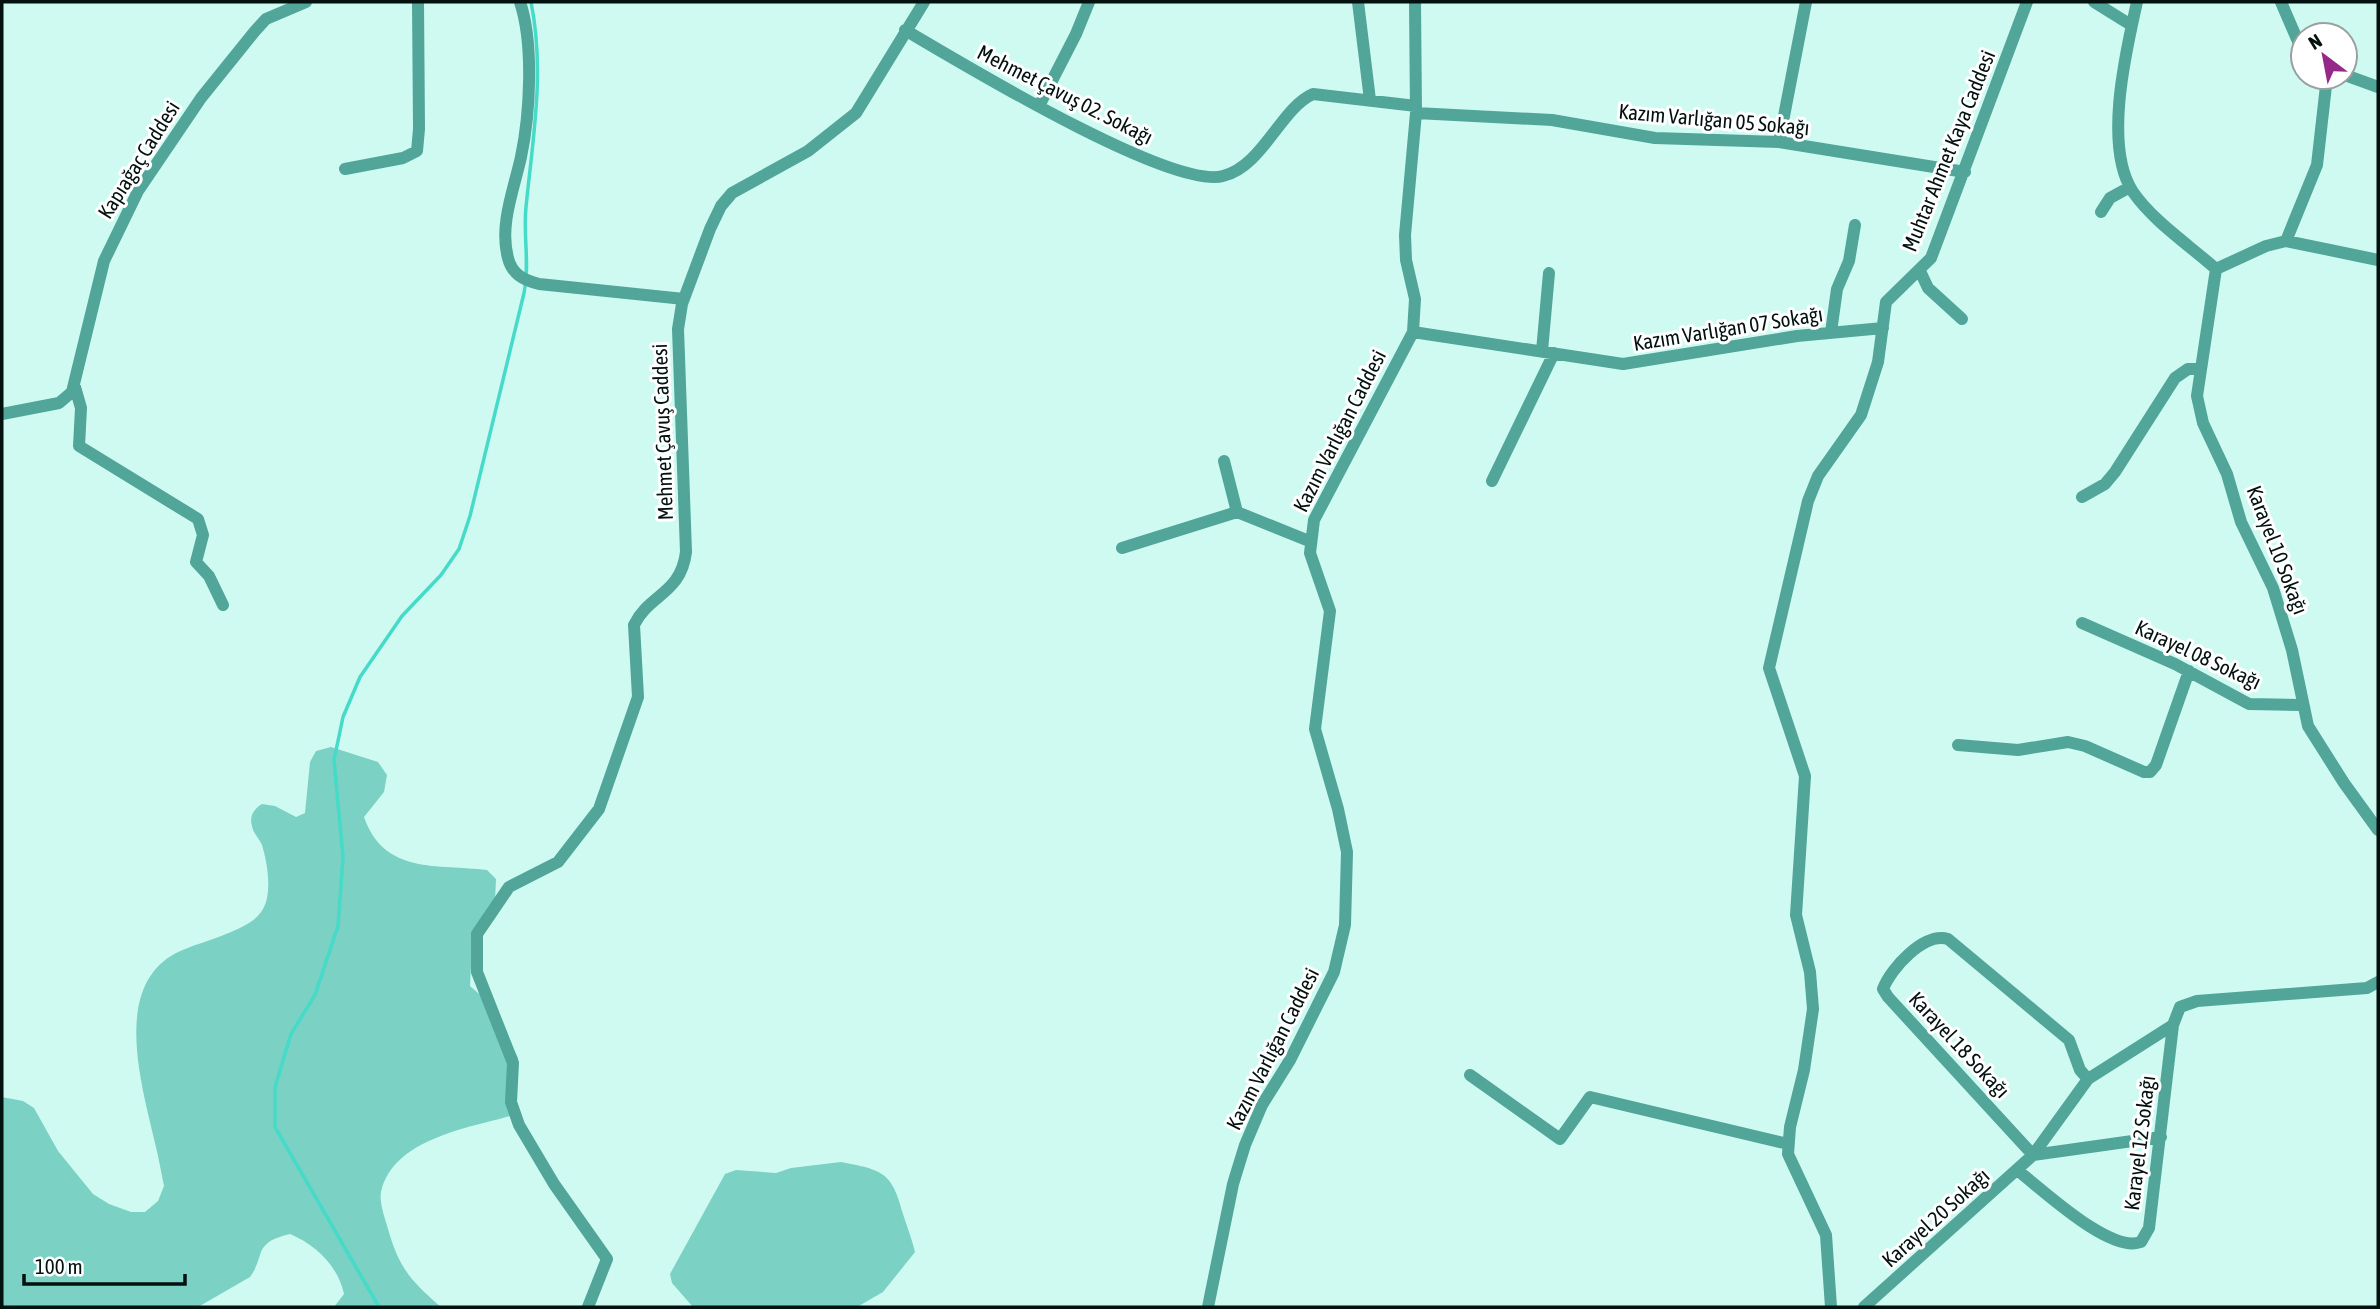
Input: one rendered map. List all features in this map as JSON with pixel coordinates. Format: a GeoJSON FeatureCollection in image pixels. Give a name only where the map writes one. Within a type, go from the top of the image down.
{"type":"FeatureCollection","features":[{"type":"Feature","properties":{"kind":"street","name":"Kapıağaç Caddesi"},"geometry":{"type":"LineString","coordinates":[[75,387],[91,306],[104,261],[138,191],[201,98],[255,31],[266,19],[306,2]]}},
{"type":"Feature","properties":{"kind":"street"},"geometry":{"type":"LineString","coordinates":[[345,169],[403,158],[416,150],[419,129],[418,2]]}},
{"type":"Feature","properties":{"kind":"street"},"geometry":{"type":"LineString","coordinates":[[520,2],[526,33],[527,100],[522,154],[509,208],[506,237],[508,259],[521,278],[534,283],[684,299]]}},
{"type":"Feature","properties":{"kind":"street","name":"Mehmet Çavuş Caddesi"},"geometry":{"type":"LineString","coordinates":[[588,1307],[607,1259],[554,1184],[519,1125],[511,1102],[513,1063],[477,972],[477,934],[509,887],[558,862],[599,809],[638,696],[634,625],[682,573],[686,552],[678,330],[684,299],[725,199],[747,183],[808,151],[856,113],[924,2]]}},
{"type":"Feature","properties":{"kind":"street"},"geometry":{"type":"LineString","coordinates":[[1039,106],[1063,62],[1089,2]]}},
{"type":"Feature","properties":{"kind":"street"},"geometry":{"type":"LineString","coordinates":[[1358,2],[1370,100]]}},
{"type":"Feature","properties":{"kind":"street","name":"Kazım Varlığan Caddesi"},"geometry":{"type":"LineString","coordinates":[[1208,1307],[1233,1184],[1248,1136],[1334,972],[1345,925],[1347,852],[1338,809],[1315,729],[1330,611],[1313,565],[1309,541],[1314,520],[1412,332],[1415,299],[1406,260],[1405,235],[1416,110],[1415,2]]}},
{"type":"Feature","properties":{"kind":"street"},"geometry":{"type":"LineString","coordinates":[[1779,142],[1806,2]]}},
{"type":"Feature","properties":{"kind":"street","name":"Muhtar Ahmet Kaya Caddesi"},"geometry":{"type":"LineString","coordinates":[[1831,1307],[1826,1236],[1795,1175],[1788,1144],[1813,1009],[1810,972],[1796,915],[1805,787],[1798,751],[1771,682],[1769,668],[1808,501],[1818,477],[1861,415],[1878,362],[1886,302],[1931,258],[2027,2]]}},
{"type":"Feature","properties":{"kind":"street"},"geometry":{"type":"LineString","coordinates":[[2094,2],[2131,25]]}},
{"type":"Feature","properties":{"kind":"street"},"geometry":{"type":"LineString","coordinates":[[2137,2],[2131,25],[2118,130],[2130,187],[2144,204],[2216,269],[2266,246],[2286,241],[2378,260]]}},
{"type":"Feature","properties":{"kind":"street"},"geometry":{"type":"LineString","coordinates":[[2281,2],[2289,21]]}},
{"type":"Feature","properties":{"kind":"street","name":"Mehmet Çavuş 02. Sokağı"},"geometry":{"type":"LineString","coordinates":[[905,30],[1039,106],[1160,164],[1223,176],[1259,149],[1307,97]]}},
{"type":"Feature","properties":{"kind":"street"},"geometry":{"type":"LineString","coordinates":[[2359,80],[2378,87]]}},
{"type":"Feature","properties":{"kind":"street"},"geometry":{"type":"LineString","coordinates":[[2286,241],[2317,164],[2325,91]]}},
{"type":"Feature","properties":{"kind":"street","name":"Kazım Varlığan 05 Sokağı"},"geometry":{"type":"LineString","coordinates":[[1307,97],[1323,94],[1416,110],[1552,120],[1656,138],[1779,142],[1965,172]]}},
{"type":"Feature","properties":{"kind":"street"},"geometry":{"type":"LineString","coordinates":[[2101,212],[2110,198],[2130,187]]}},
{"type":"Feature","properties":{"kind":"street"},"geometry":{"type":"LineString","coordinates":[[1831,332],[1836,289],[1849,261],[1855,225]]}},
{"type":"Feature","properties":{"kind":"street","name":"Karayel 10 Sokağı"},"geometry":{"type":"LineString","coordinates":[[2216,269],[2213,304],[2197,396],[2203,423],[2227,474],[2241,522],[2273,588],[2292,650],[2308,726],[2378,830]]}},
{"type":"Feature","properties":{"kind":"street"},"geometry":{"type":"LineString","coordinates":[[1920,271],[1928,288],[1962,319]]}},
{"type":"Feature","properties":{"kind":"street"},"geometry":{"type":"LineString","coordinates":[[1492,481],[1548,352],[1549,273]]}},
{"type":"Feature","properties":{"kind":"street","name":"Kazım Varlığan 07 Sokağı"},"geometry":{"type":"LineString","coordinates":[[1412,332],[1623,364],[1831,332],[1883,328]]}},
{"type":"Feature","properties":{"kind":"street"},"geometry":{"type":"LineString","coordinates":[[2082,498],[2105,484],[2115,472],[2175,378],[2188,369],[2201,369]]}},
{"type":"Feature","properties":{"kind":"street"},"geometry":{"type":"LineString","coordinates":[[2,414],[59,403],[68,398],[75,387]]}},
{"type":"Feature","properties":{"kind":"street"},"geometry":{"type":"LineString","coordinates":[[75,387],[81,408],[79,446],[128,479],[198,519],[203,536],[196,562],[209,576],[223,605]]}},
{"type":"Feature","properties":{"kind":"street"},"geometry":{"type":"LineString","coordinates":[[1224,461],[1237,512]]}},
{"type":"Feature","properties":{"kind":"street"},"geometry":{"type":"LineString","coordinates":[[1122,548],[1237,512],[1309,541]]}},
{"type":"Feature","properties":{"kind":"street","name":"Karayel 08 Sokağı"},"geometry":{"type":"LineString","coordinates":[[2081,623],[2189,671],[2249,704],[2302,705]]}},
{"type":"Feature","properties":{"kind":"street"},"geometry":{"type":"LineString","coordinates":[[1958,745],[2018,750],[2068,742],[2150,772],[2156,765],[2189,671]]}},
{"type":"Feature","properties":{"kind":"street","name":"Karayel 18 Sokağı"},"geometry":{"type":"LineString","coordinates":[[2033,1155],[1888,997],[1884,989],[1896,964],[1936,939],[1948,939],[2069,1040],[2080,1070],[2088,1079]]}},
{"type":"Feature","properties":{"kind":"street"},"geometry":{"type":"LineString","coordinates":[[2033,1155],[2088,1079],[2173,1025],[2180,1007],[2197,1000],[2353,990],[2367,988],[2378,982]]}},
{"type":"Feature","properties":{"kind":"street","name":"Karayel 12 Sokağı"},"geometry":{"type":"LineString","coordinates":[[2017,1170],[2102,1234],[2116,1241],[2136,1244],[2145,1237],[2149,1228],[2173,1025]]}},
{"type":"Feature","properties":{"kind":"street"},"geometry":{"type":"LineString","coordinates":[[1470,1075],[1560,1139],[1590,1097],[1788,1144]]}},
{"type":"Feature","properties":{"kind":"street"},"geometry":{"type":"LineString","coordinates":[[2033,1155],[2161,1137]]}},
{"type":"Feature","properties":{"kind":"street","name":"Karayel 20 Sokağı"},"geometry":{"type":"LineString","coordinates":[[1864,1307],[2033,1155]]}},
{"type":"Feature","properties":{"kind":"green space"},"geometry":{"type":"Polygon","coordinates":[[[331,747],[378,762],[387,775],[384,792],[364,817],[373,836],[385,849],[399,858],[415,863],[487,870],[496,879],[495,901],[472,946],[470,986],[494,1007],[518,1058],[510,1116],[454,1131],[416,1148],[400,1159],[388,1174],[381,1192],[384,1215],[402,1264],[414,1281],[441,1307],[334,1307],[344,1294],[337,1274],[317,1250],[290,1234],[270,1241],[265,1246],[250,1277],[198,1307],[2,1307],[2,1097],[23,1101],[34,1108],[58,1151],[93,1194],[109,1204],[131,1212],[145,1212],[158,1201],[164,1186],[137,1054],[141,995],[154,971],[176,953],[238,929],[263,909],[267,895],[267,866],[262,845],[252,826],[253,813],[262,804],[275,806],[296,817],[305,813],[310,762],[316,751],[331,747]]]}},
{"type":"Feature","properties":{"kind":"green space"},"geometry":{"type":"Polygon","coordinates":[[[841,1162],[884,1175],[895,1189],[899,1200],[915,1252],[883,1292],[857,1307],[693,1307],[672,1283],[670,1274],[725,1174],[736,1170],[776,1173],[791,1168],[841,1162]]]}},
{"type":"Feature","properties":{"kind":"waterway"},"geometry":{"type":"LineString","coordinates":[[379,1307],[275,1127],[275,1087],[291,1034],[315,995],[338,926],[343,857],[334,760],[343,717],[360,677],[402,616],[441,575],[459,549],[470,516],[524,293],[525,218],[537,79],[531,2]]}}]}
